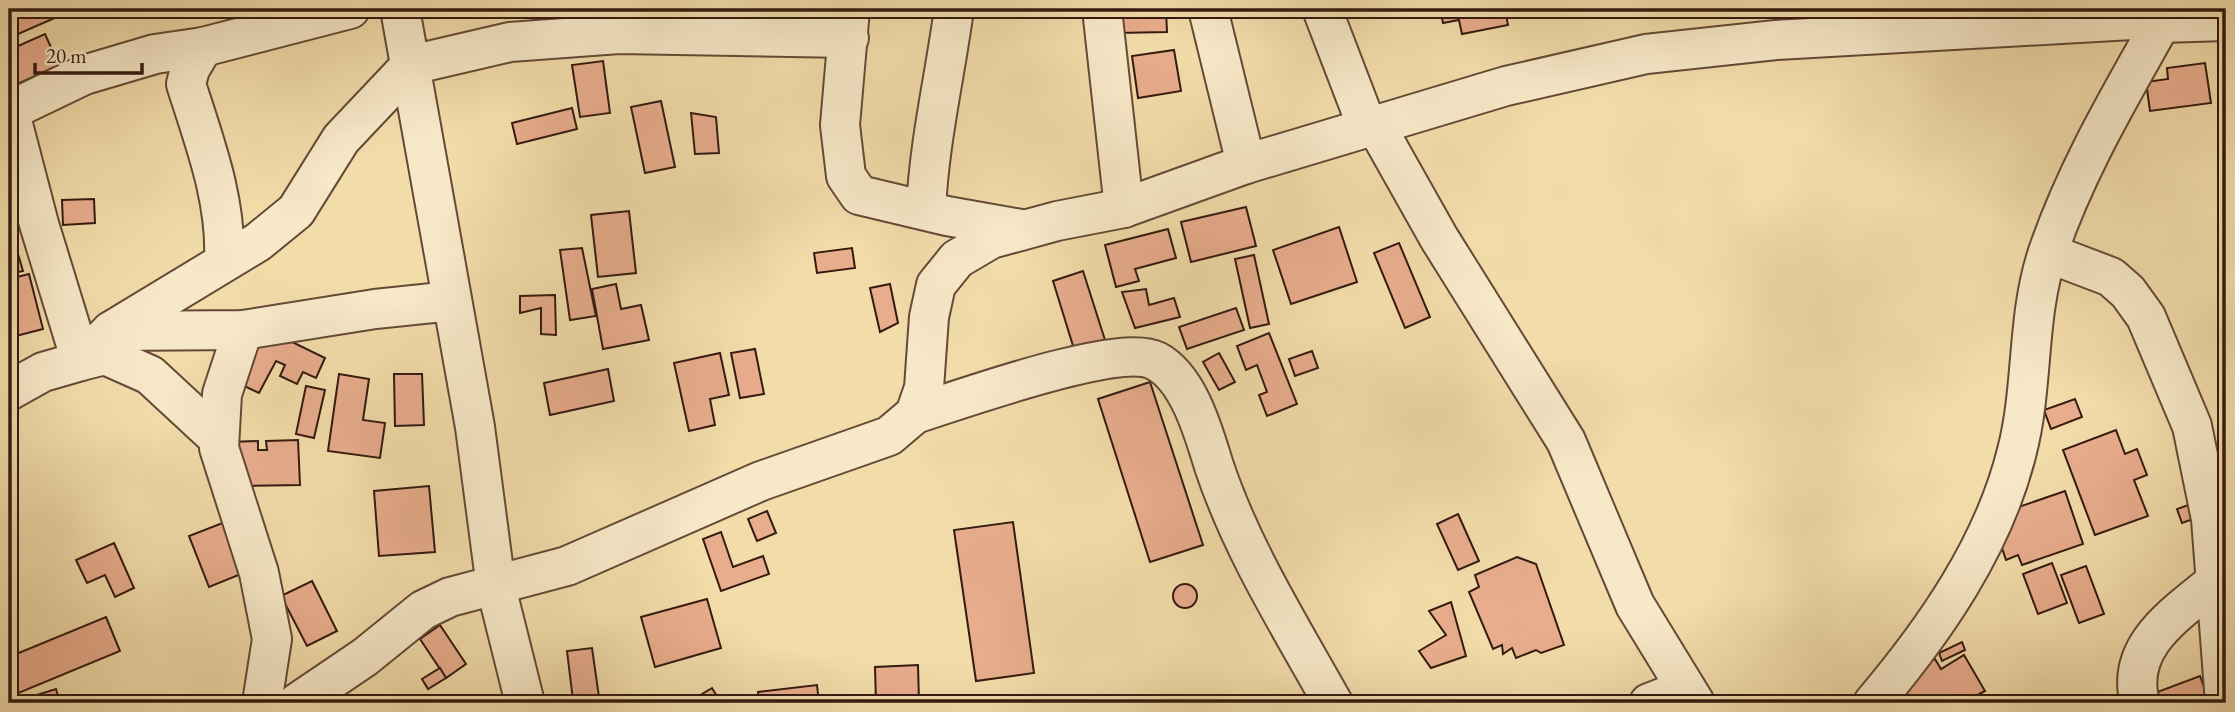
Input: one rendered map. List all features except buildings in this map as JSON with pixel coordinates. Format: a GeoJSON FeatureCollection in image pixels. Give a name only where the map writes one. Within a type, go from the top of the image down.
{"type":"FeatureCollection","features":[{"type":"Feature","properties":{"kind":"street"},"geometry":{"type":"LineString","coordinates":[[81,361],[22,209],[9,110],[84,75],[155,54],[203,47],[350,9]]}},
{"type":"Feature","properties":{"kind":"street"},"geometry":{"type":"LineString","coordinates":[[400,9],[475,427],[496,587],[525,703]]}},
{"type":"Feature","properties":{"kind":"street"},"geometry":{"type":"LineString","coordinates":[[926,210],[929,153],[945,74],[954,9]]}},
{"type":"Feature","properties":{"kind":"street"},"geometry":{"type":"LineString","coordinates":[[1102,9],[1124,208]]}},
{"type":"Feature","properties":{"kind":"street"},"geometry":{"type":"LineString","coordinates":[[1208,9],[1246,164]]}},
{"type":"Feature","properties":{"kind":"street"},"geometry":{"type":"LineString","coordinates":[[1322,9],[1372,128],[1566,441],[1635,605],[1690,696],[1649,703]]}},
{"type":"Feature","properties":{"kind":"street"},"geometry":{"type":"LineString","coordinates":[[1873,703],[1900,672],[1961,583],[1997,511],[2018,451],[2034,303],[2048,253],[2144,18]]}},
{"type":"Feature","properties":{"kind":"street"},"geometry":{"type":"LineString","coordinates":[[915,414],[924,388],[929,317],[936,285],[957,259],[991,239],[1124,208],[1246,164],[1506,86],[1646,54],[1776,40],[2144,18],[2226,21]]}},
{"type":"Feature","properties":{"kind":"street"},"geometry":{"type":"LineString","coordinates":[[81,361],[111,331],[258,242],[296,211],[341,139],[411,65],[510,42],[850,23],[840,125],[846,176],[859,195],[1027,229]]}},
{"type":"Feature","properties":{"kind":"street"},"geometry":{"type":"LineString","coordinates":[[186,84],[190,69],[203,47]]}},
{"type":"Feature","properties":{"kind":"street"},"geometry":{"type":"LineString","coordinates":[[155,54],[172,67],[186,84],[222,206],[224,261]]}},
{"type":"Feature","properties":{"kind":"street"},"geometry":{"type":"LineString","coordinates":[[2048,253],[2110,277],[2128,292],[2146,317],[2192,426],[2211,519],[2221,600],[2225,703]]}},
{"type":"Feature","properties":{"kind":"street"},"geometry":{"type":"LineString","coordinates":[[111,331],[243,330],[375,309],[452,301]]}},
{"type":"Feature","properties":{"kind":"street"},"geometry":{"type":"LineString","coordinates":[[243,330],[222,394],[218,438],[226,476],[259,573],[272,639],[262,703]]}},
{"type":"Feature","properties":{"kind":"street"},"geometry":{"type":"LineString","coordinates":[[9,391],[43,372],[105,355],[150,375],[218,438]]}},
{"type":"Feature","properties":{"kind":"street"},"geometry":{"type":"LineString","coordinates":[[297,703],[365,657],[423,610],[450,597],[496,587],[567,566],[761,481],[889,436],[915,414],[1043,374],[1131,356],[1156,360],[1172,374],[1196,410],[1219,481],[1254,562],[1333,703]]}},
{"type":"Feature","properties":{"kind":"street"},"geometry":{"type":"LineString","coordinates":[[2140,703],[2138,663],[2151,639],[2221,600]]}}]}
